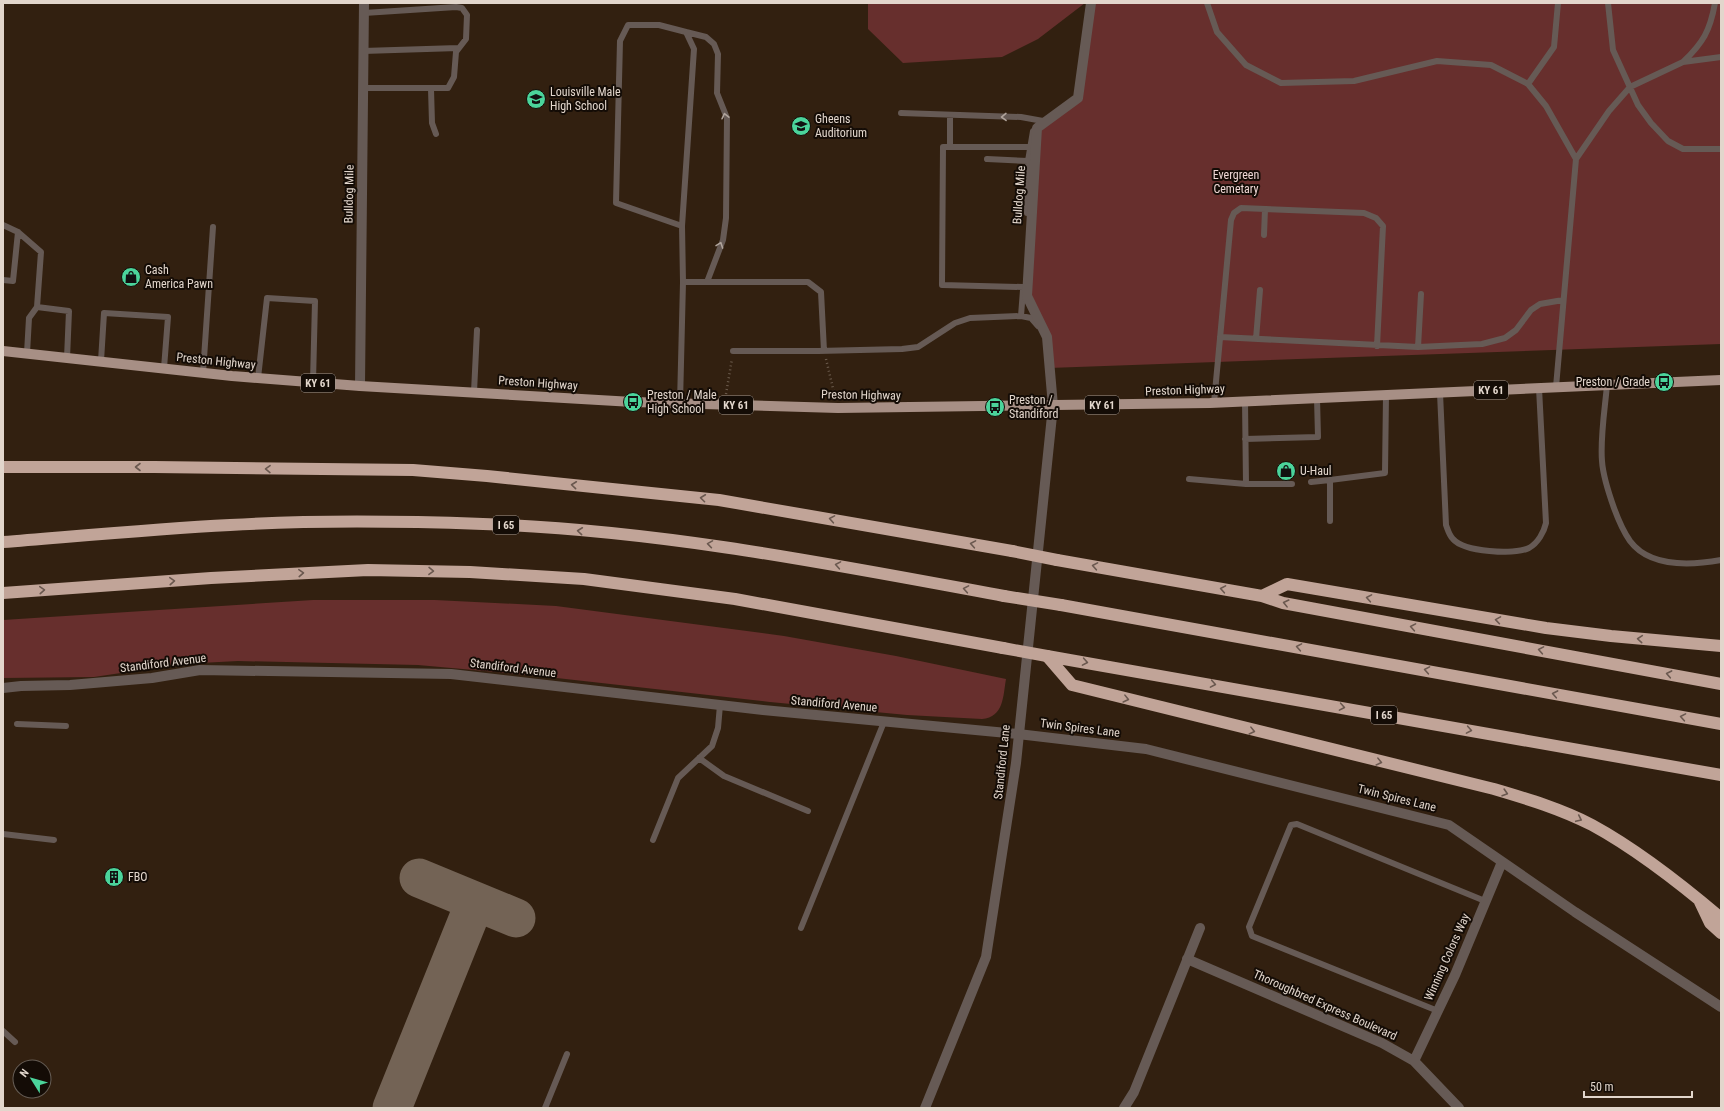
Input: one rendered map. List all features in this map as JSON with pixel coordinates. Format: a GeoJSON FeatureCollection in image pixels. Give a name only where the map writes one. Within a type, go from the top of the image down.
{"type":"FeatureCollection","features":[{"type":"Feature","properties":{"kind":"highway"},"geometry":{"type":"LineString","coordinates":[[3,467],[154,466],[413,470],[487,476],[719,500],[1262,596],[1283,603],[1306,608],[1721,684]]}},
{"type":"Feature","properties":{"kind":"highway","name":"I 65"},"geometry":{"type":"LineString","coordinates":[[3,542],[230,525],[300,522],[485,524],[565,529],[701,543],[793,557],[1721,724]]}},
{"type":"Feature","properties":{"kind":"highway","name":"I 65"},"geometry":{"type":"LineString","coordinates":[[3,593],[211,578],[368,570],[470,572],[584,579],[736,599],[1002,648],[1721,775]]}},
{"type":"Feature","properties":{"kind":"highway"},"geometry":{"type":"LineString","coordinates":[[1262,596],[1287,584],[1546,628],[1611,636],[1721,646]]}},
{"type":"Feature","properties":{"kind":"highway"},"geometry":{"type":"LineString","coordinates":[[1047,656],[1072,685],[1494,789],[1543,804],[1599,829],[1635,852],[1721,918]]}},
{"type":"Feature","properties":{"kind":"highway"},"geometry":{"type":"LineString","coordinates":[[1699,901],[1710,923],[1721,933]]}},
{"type":"Feature","properties":{"kind":"main road","name":"Preston Highway"},"geometry":{"type":"LineString","coordinates":[[3,351],[203,373],[360,386],[680,403],[838,408],[1214,403],[1721,380]]}},
{"type":"Feature","properties":{"kind":"street"},"geometry":{"type":"LineString","coordinates":[[1040,124],[1078,98],[1091,3]]}},
{"type":"Feature","properties":{"kind":"street","name":"Bulldog Mile"},"geometry":{"type":"LineString","coordinates":[[360,386],[364,8]]}},
{"type":"Feature","properties":{"kind":"street","name":"Bulldog Mile"},"geometry":{"type":"LineString","coordinates":[[1040,124],[1026,296],[1047,337],[1053,406]]}},
{"type":"Feature","properties":{"kind":"street","name":"Standiford Lane"},"geometry":{"type":"LineString","coordinates":[[925,1108],[986,957],[1011,802],[1053,406]]}},
{"type":"Feature","properties":{"kind":"street","name":"Standiford Avenue"},"geometry":{"type":"LineString","coordinates":[[3,688],[70,686],[145,679],[200,670],[451,674],[720,705],[1018,734]]}},
{"type":"Feature","properties":{"kind":"street","name":"Twin Spires Lane"},"geometry":{"type":"LineString","coordinates":[[1018,734],[1146,750],[1449,825],[1582,917],[1721,1008]]}},
{"type":"Feature","properties":{"kind":"street","name":"Winning Colors Way"},"geometry":{"type":"LineString","coordinates":[[1414,1061],[1455,975],[1502,862]]}},
{"type":"Feature","properties":{"kind":"street"},"geometry":{"type":"LineString","coordinates":[[1124,1108],[1134,1092],[1200,928]]}},
{"type":"Feature","properties":{"kind":"street","name":"Thoroughbred Express Boulevard"},"geometry":{"type":"LineString","coordinates":[[1187,959],[1364,1034],[1414,1061],[1459,1108]]}},
{"type":"Feature","properties":{"kind":"lane"},"geometry":{"type":"LineString","coordinates":[[1207,3],[1217,32],[1246,65],[1281,83],[1354,81],[1437,61],[1490,65],[1528,84],[1546,106],[1576,159]]}},
{"type":"Feature","properties":{"kind":"lane"},"geometry":{"type":"LineString","coordinates":[[1528,84],[1554,47],[1558,3]]}},
{"type":"Feature","properties":{"kind":"lane"},"geometry":{"type":"LineString","coordinates":[[1608,3],[1613,50],[1638,104],[1651,124],[1668,141],[1683,149],[1721,149]]}},
{"type":"Feature","properties":{"kind":"lane"},"geometry":{"type":"LineString","coordinates":[[1683,62],[1700,45],[1710,26],[1716,3]]}},
{"type":"Feature","properties":{"kind":"lane"},"geometry":{"type":"LineString","coordinates":[[363,88],[444,89],[452,84],[456,52],[466,39],[467,15],[462,8],[456,7],[364,8]]}},
{"type":"Feature","properties":{"kind":"lane"},"geometry":{"type":"LineString","coordinates":[[682,226],[616,204],[620,41],[628,25],[659,26],[706,37],[714,44],[718,54],[717,93],[727,118],[726,218],[722,240],[707,282]]}},
{"type":"Feature","properties":{"kind":"lane"},"geometry":{"type":"LineString","coordinates":[[680,403],[683,282],[682,226],[694,49],[686,32]]}},
{"type":"Feature","properties":{"kind":"lane"},"geometry":{"type":"LineString","coordinates":[[363,51],[458,48]]}},
{"type":"Feature","properties":{"kind":"lane"},"geometry":{"type":"LineString","coordinates":[[1556,387],[1576,159],[1609,111],[1630,87],[1683,62],[1721,56]]}},
{"type":"Feature","properties":{"kind":"lane"},"geometry":{"type":"LineString","coordinates":[[431,89],[432,123],[436,134]]}},
{"type":"Feature","properties":{"kind":"lane"},"geometry":{"type":"LineString","coordinates":[[901,113],[1021,117],[1040,124],[1033,131],[1029,147],[1021,316]]}},
{"type":"Feature","properties":{"kind":"lane"},"geometry":{"type":"LineString","coordinates":[[950,115],[950,147]]}},
{"type":"Feature","properties":{"kind":"lane"},"geometry":{"type":"LineString","coordinates":[[1023,287],[942,285],[943,147],[1029,147]]}},
{"type":"Feature","properties":{"kind":"lane"},"geometry":{"type":"LineString","coordinates":[[987,159],[1028,161]]}},
{"type":"Feature","properties":{"kind":"lane"},"geometry":{"type":"LineString","coordinates":[[1214,403],[1231,220],[1234,213],[1241,208],[1364,213],[1376,218],[1382,226],[1378,346]]}},
{"type":"Feature","properties":{"kind":"lane"},"geometry":{"type":"LineString","coordinates":[[1264,235],[1265,209]]}},
{"type":"Feature","properties":{"kind":"lane"},"geometry":{"type":"LineString","coordinates":[[3,225],[18,232],[41,252],[37,307],[29,318],[27,353]]}},
{"type":"Feature","properties":{"kind":"lane"},"geometry":{"type":"LineString","coordinates":[[203,373],[213,228]]}},
{"type":"Feature","properties":{"kind":"lane"},"geometry":{"type":"LineString","coordinates":[[3,280],[13,281],[18,232]]}},
{"type":"Feature","properties":{"kind":"lane"},"geometry":{"type":"LineString","coordinates":[[683,282],[808,282],[821,292],[824,351]]}},
{"type":"Feature","properties":{"kind":"lane"},"geometry":{"type":"LineString","coordinates":[[1256,339],[1260,290]]}},
{"type":"Feature","properties":{"kind":"lane"},"geometry":{"type":"LineString","coordinates":[[1418,347],[1421,294]]}},
{"type":"Feature","properties":{"kind":"lane"},"geometry":{"type":"LineString","coordinates":[[258,378],[267,298],[314,301],[313,382]]}},
{"type":"Feature","properties":{"kind":"lane"},"geometry":{"type":"LineString","coordinates":[[1220,337],[1378,346],[1418,347],[1482,344],[1505,338],[1516,330],[1531,310],[1540,304],[1563,300]]}},
{"type":"Feature","properties":{"kind":"lane"},"geometry":{"type":"LineString","coordinates":[[37,307],[69,311],[67,358]]}},
{"type":"Feature","properties":{"kind":"lane"},"geometry":{"type":"LineString","coordinates":[[101,361],[104,313],[168,317],[164,368]]}},
{"type":"Feature","properties":{"kind":"lane"},"geometry":{"type":"LineString","coordinates":[[733,351],[824,351],[902,349],[918,347],[955,323],[970,318],[1021,316],[1032,318],[1047,337]]}},
{"type":"Feature","properties":{"kind":"lane"},"geometry":{"type":"LineString","coordinates":[[474,392],[477,330]]}},
{"type":"Feature","properties":{"kind":"lane"},"geometry":{"type":"LineString","coordinates":[[1607,385],[1602,461],[1610,496],[1619,522],[1630,542],[1642,552],[1660,560],[1698,564],[1721,560]]}},
{"type":"Feature","properties":{"kind":"lane"},"geometry":{"type":"LineString","coordinates":[[1440,393],[1446,525],[1453,539],[1462,545],[1496,552],[1512,551],[1531,547],[1544,531],[1546,523],[1539,388]]}},
{"type":"Feature","properties":{"kind":"lane"},"geometry":{"type":"LineString","coordinates":[[1311,482],[1385,473],[1386,395]]}},
{"type":"Feature","properties":{"kind":"lane"},"geometry":{"type":"LineString","coordinates":[[1245,439],[1318,437],[1317,398]]}},
{"type":"Feature","properties":{"kind":"lane"},"geometry":{"type":"LineString","coordinates":[[1246,401],[1246,484]]}},
{"type":"Feature","properties":{"kind":"lane"},"geometry":{"type":"LineString","coordinates":[[1189,479],[1246,484],[1292,484]]}},
{"type":"Feature","properties":{"kind":"lane"},"geometry":{"type":"LineString","coordinates":[[1330,480],[1330,520]]}},
{"type":"Feature","properties":{"kind":"lane"},"geometry":{"type":"LineString","coordinates":[[653,840],[678,778],[712,746],[718,728],[720,705]]}},
{"type":"Feature","properties":{"kind":"lane"},"geometry":{"type":"LineString","coordinates":[[801,928],[884,722]]}},
{"type":"Feature","properties":{"kind":"lane"},"geometry":{"type":"LineString","coordinates":[[17,724],[66,726]]}},
{"type":"Feature","properties":{"kind":"lane"},"geometry":{"type":"LineString","coordinates":[[699,758],[724,776],[808,811]]}},
{"type":"Feature","properties":{"kind":"lane"},"geometry":{"type":"LineString","coordinates":[[1438,1011],[1252,936],[1249,927],[1291,825],[1297,824],[1485,901]]}},
{"type":"Feature","properties":{"kind":"lane"},"geometry":{"type":"LineString","coordinates":[[3,834],[54,840]]}},
{"type":"Feature","properties":{"kind":"lane"},"geometry":{"type":"LineString","coordinates":[[3,1030],[16,1042]]}},
{"type":"Feature","properties":{"kind":"lane"},"geometry":{"type":"LineString","coordinates":[[545,1108],[567,1054]]}},
{"type":"Feature","properties":{"kind":"path"},"geometry":{"type":"LineString","coordinates":[[725,404],[733,351]]}},
{"type":"Feature","properties":{"kind":"path"},"geometry":{"type":"LineString","coordinates":[[824,351],[838,408]]}},
{"type":"Feature","properties":{"kind":"green space"},"geometry":{"type":"Polygon","coordinates":[[[868,3],[1085,3],[1038,39],[1002,57],[903,63],[868,29],[868,3]]]}},
{"type":"Feature","properties":{"kind":"green space","name":"Evergreen Cemetary"},"geometry":{"type":"Polygon","coordinates":[[[1091,3],[1721,3],[1721,344],[1049,368],[1047,337],[1027,296],[1037,128],[1078,98],[1091,3]]]}},
{"type":"Feature","properties":{"kind":"green space"},"geometry":{"type":"Polygon","coordinates":[[[313,600],[435,600],[556,606],[784,636],[896,656],[1006,679],[1003,699],[998,710],[995,714],[982,719],[907,715],[770,702],[539,676],[418,665],[238,661],[181,664],[94,677],[3,678],[3,620],[313,600]]]}},
{"type":"Feature","properties":{"kind":"taxiway"},"geometry":{"type":"LineString","coordinates":[[419,878],[516,918]]}},
{"type":"Feature","properties":{"kind":"taxiway"},"geometry":{"type":"LineString","coordinates":[[392,1108],[475,902]]}},
{"type":"Feature","properties":{"kind":"place","name":"Louisville Male High School"},"geometry":{"type":"Point","coordinates":[536,99]}},
{"type":"Feature","properties":{"kind":"place","name":"Gheens Auditorium"},"geometry":{"type":"Point","coordinates":[801,126]}},
{"type":"Feature","properties":{"kind":"place","name":"Cash America Pawn"},"geometry":{"type":"Point","coordinates":[131,277]}},
{"type":"Feature","properties":{"kind":"place","name":"Preston / Grade"},"geometry":{"type":"Point","coordinates":[1664,382]}},
{"type":"Feature","properties":{"kind":"place","name":"Preston / Male High School"},"geometry":{"type":"Point","coordinates":[633,402]}},
{"type":"Feature","properties":{"kind":"place","name":"Preston / Standiford"},"geometry":{"type":"Point","coordinates":[995,407]}},
{"type":"Feature","properties":{"kind":"place","name":"U-Haul"},"geometry":{"type":"Point","coordinates":[1286,471]}},
{"type":"Feature","properties":{"kind":"place","name":"FBO"},"geometry":{"type":"Point","coordinates":[114,877]}}]}
